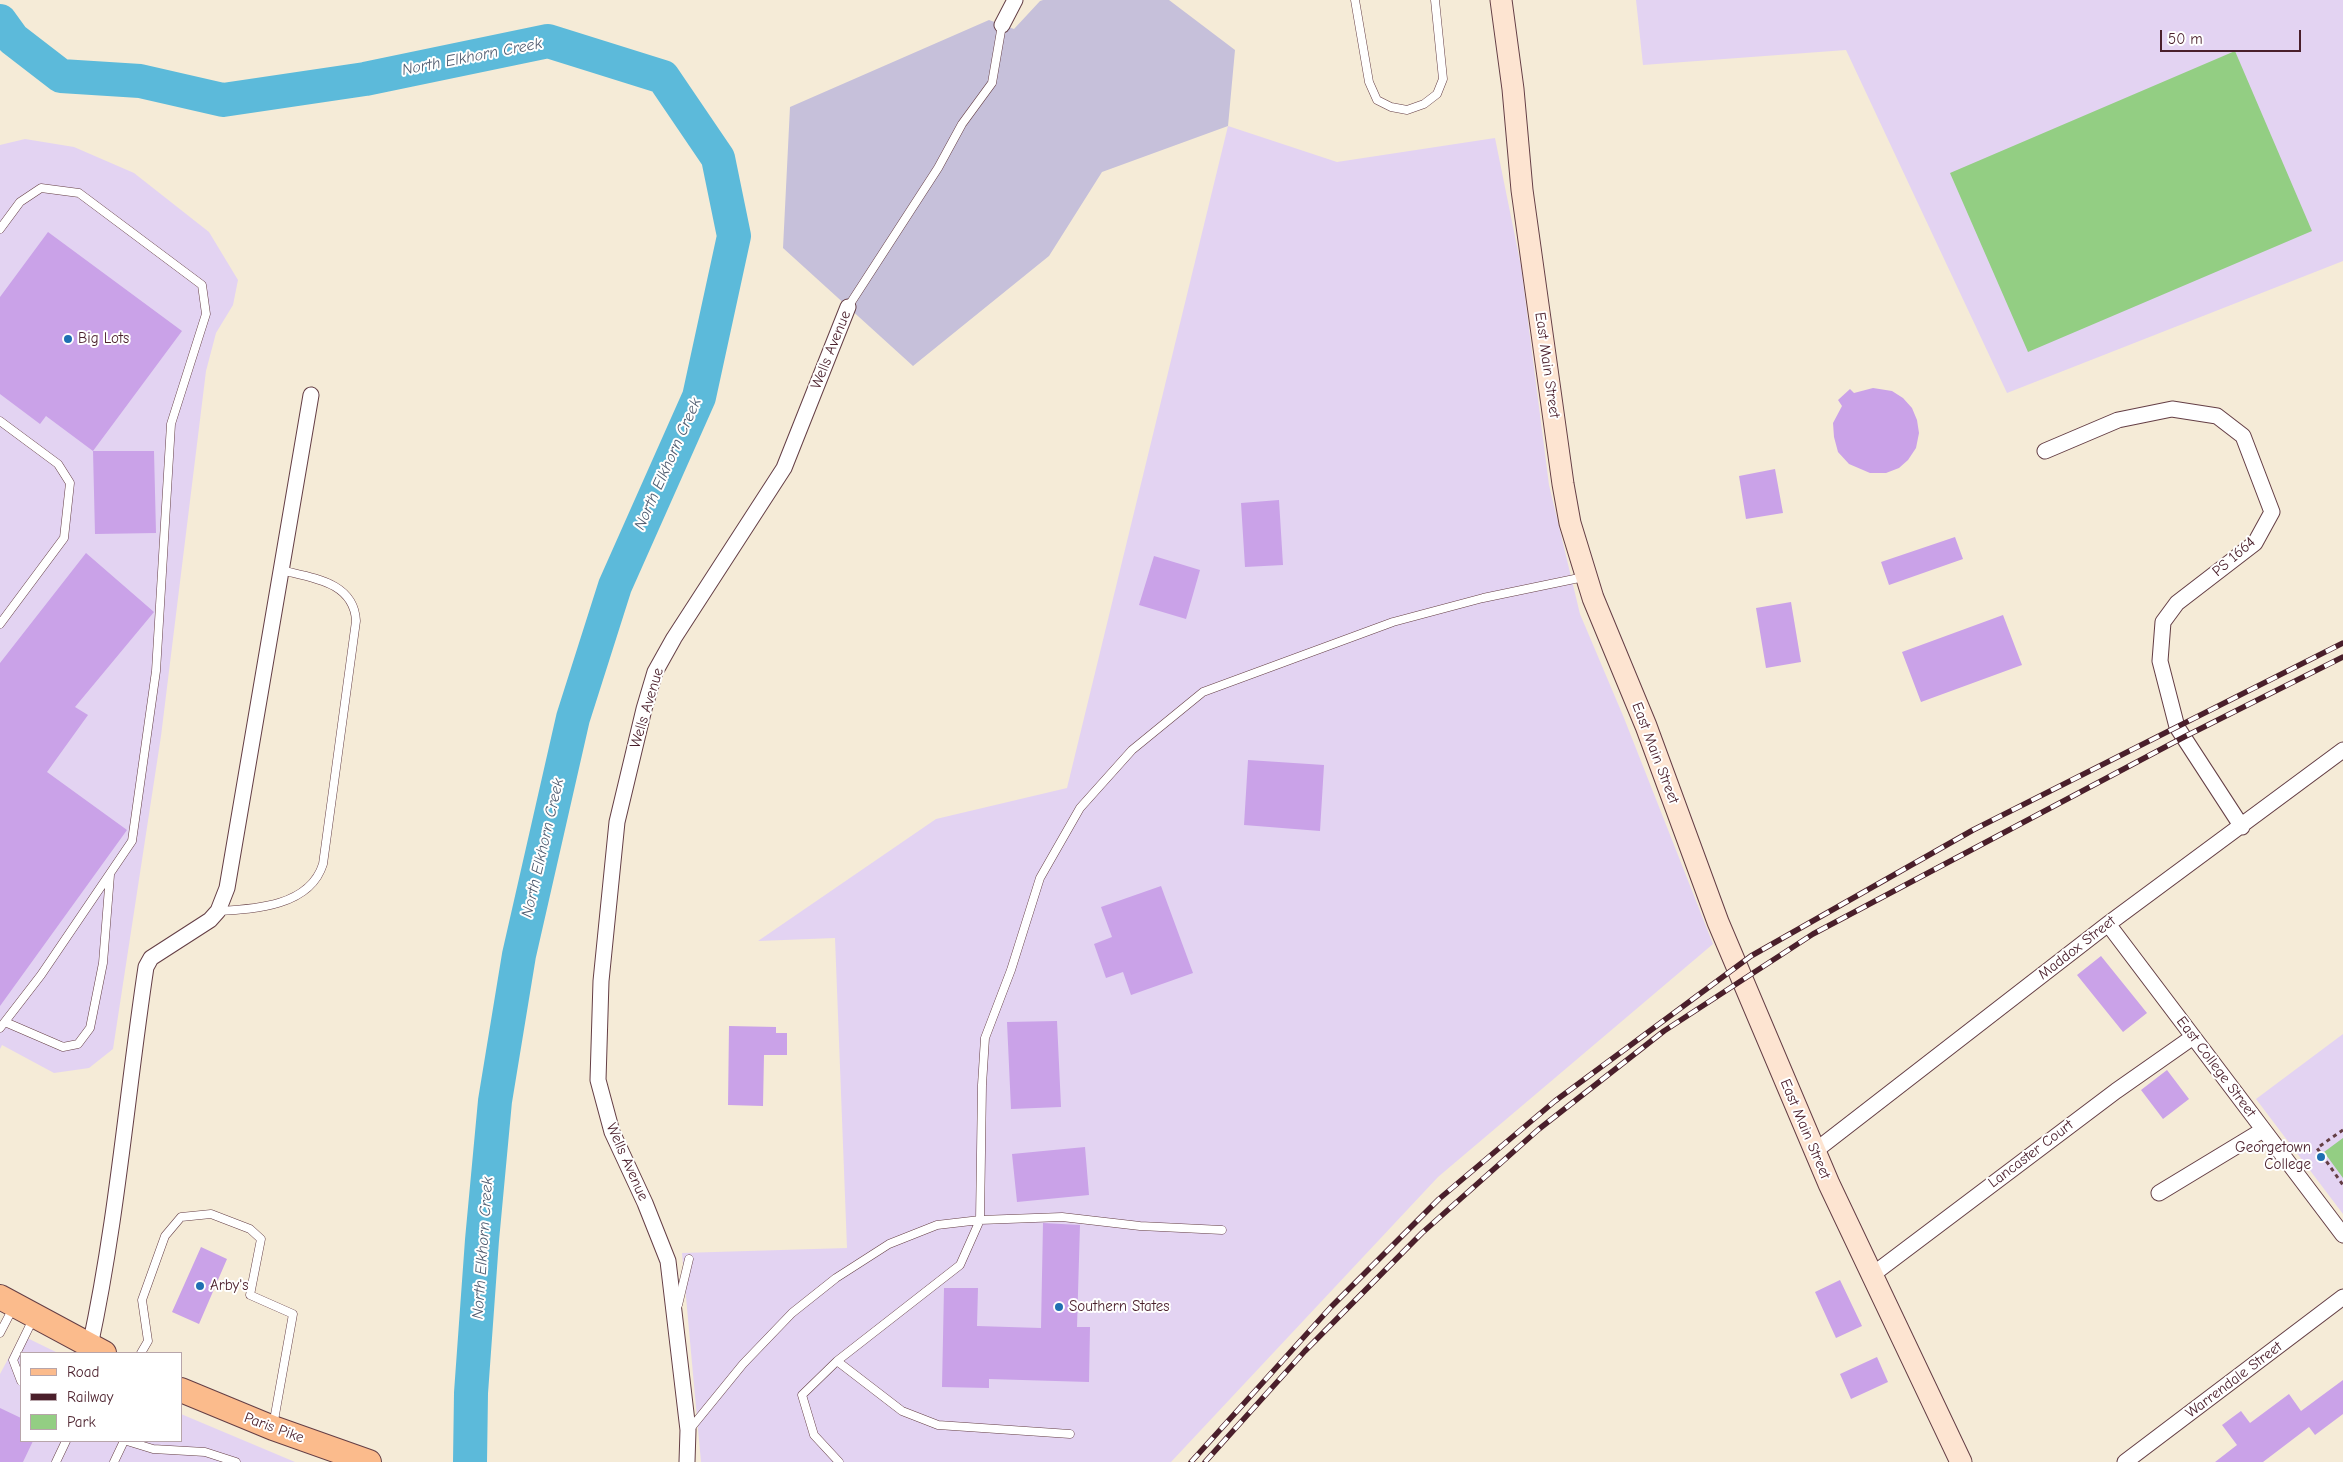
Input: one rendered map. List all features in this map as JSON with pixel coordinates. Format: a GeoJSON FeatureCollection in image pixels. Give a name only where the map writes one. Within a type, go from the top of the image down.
{"type":"FeatureCollection","features":[{"type":"Feature","properties":{"kind":"main road"},"geometry":{"type":"LineString","coordinates":[[16,1306],[97,1350]]}},
{"type":"Feature","properties":{"kind":"main road","name":"Paris Pike"},"geometry":{"type":"LineString","coordinates":[[182,1390],[273,1428],[369,1462]]}},
{"type":"Feature","properties":{"kind":"street","name":"Wells Avenue"},"geometry":{"type":"LineString","coordinates":[[1002,25],[1015,0]]}},
{"type":"Feature","properties":{"kind":"street","name":"East Main Street"},"geometry":{"type":"LineString","coordinates":[[1501,0],[1513,89],[1522,190],[1563,484],[1570,523],[1586,576],[1612,648],[1646,726],[1718,922],[1815,1151],[1961,1462]]}},
{"type":"Feature","properties":{"kind":"street","name":"Wells Avenue"},"geometry":{"type":"LineString","coordinates":[[687,1462],[688,1430],[668,1261],[645,1203],[612,1132],[598,1080],[601,981],[617,822],[644,709],[656,672],[674,638],[784,468],[848,306]]}},
{"type":"Feature","properties":{"kind":"street"},"geometry":{"type":"LineString","coordinates":[[97,1350],[131,1065],[146,967],[151,958],[210,920],[218,910],[227,888],[311,395]]}},
{"type":"Feature","properties":{"kind":"street","name":"PS 1664"},"geometry":{"type":"LineString","coordinates":[[2045,451],[2118,420],[2172,409],[2217,416],[2243,436],[2272,512],[2255,543],[2178,603],[2163,622],[2160,661],[2177,727],[2242,827]]}},
{"type":"Feature","properties":{"kind":"street","name":"Maddox Street"},"geometry":{"type":"LineString","coordinates":[[1815,1151],[2108,924],[2242,827],[2343,750]]}},
{"type":"Feature","properties":{"kind":"street","name":"East College Street"},"geometry":{"type":"LineString","coordinates":[[2108,924],[2343,1235]]}},
{"type":"Feature","properties":{"kind":"street","name":"Lancaster Court"},"geometry":{"type":"LineString","coordinates":[[1872,1275],[2116,1091],[2193,1037]]}},
{"type":"Feature","properties":{"kind":"street"},"geometry":{"type":"LineString","coordinates":[[2159,1193],[2263,1130]]}},
{"type":"Feature","properties":{"kind":"street","name":"Warrendale Street"},"geometry":{"type":"LineString","coordinates":[[2125,1462],[2343,1297]]}},
{"type":"Feature","properties":{"kind":"lane"},"geometry":{"type":"LineString","coordinates":[[1355,0],[1369,82],[1377,100],[1390,107],[1406,110],[1424,104],[1437,94],[1443,79],[1435,0]]}},
{"type":"Feature","properties":{"kind":"lane","name":"Wells Avenue"},"geometry":{"type":"LineString","coordinates":[[848,306],[906,219],[962,124],[992,83],[1002,25]]}},
{"type":"Feature","properties":{"kind":"lane"},"geometry":{"type":"LineString","coordinates":[[0,229],[20,202],[41,188],[80,193],[202,285],[206,314],[171,424],[156,671],[132,841],[110,873],[41,975],[2,1025],[63,1047],[78,1044],[90,1028],[103,963],[110,873]]}},
{"type":"Feature","properties":{"kind":"lane"},"geometry":{"type":"LineString","coordinates":[[0,421],[58,464],[70,483],[64,538],[0,624]]}},
{"type":"Feature","properties":{"kind":"lane"},"geometry":{"type":"LineString","coordinates":[[218,910],[251,909],[295,896],[313,884],[319,876],[323,864],[356,610],[350,598],[340,587],[281,570]]}},
{"type":"Feature","properties":{"kind":"lane"},"geometry":{"type":"LineString","coordinates":[[839,1462],[814,1435],[802,1395],[837,1361],[960,1265],[980,1220],[982,1085],[985,1038],[1011,970],[1040,878],[1080,808],[1132,750],[1203,692],[1393,622],[1484,598],[1586,576]]}},
{"type":"Feature","properties":{"kind":"lane"},"geometry":{"type":"LineString","coordinates":[[142,1352],[148,1341],[142,1300],[165,1236],[181,1217],[211,1214],[250,1229],[262,1239],[250,1295],[293,1314],[273,1428]]}},
{"type":"Feature","properties":{"kind":"lane"},"geometry":{"type":"LineString","coordinates":[[688,1430],[743,1364],[792,1313],[836,1278],[890,1244],[936,1225],[980,1220],[1062,1217],[1140,1226],[1222,1230]]}},
{"type":"Feature","properties":{"kind":"lane"},"geometry":{"type":"LineString","coordinates":[[675,1316],[689,1259]]}},
{"type":"Feature","properties":{"kind":"lane"},"geometry":{"type":"LineString","coordinates":[[0,1333],[16,1306]]}},
{"type":"Feature","properties":{"kind":"lane"},"geometry":{"type":"LineString","coordinates":[[16,1306],[13,1360],[20,1379]]}},
{"type":"Feature","properties":{"kind":"lane"},"geometry":{"type":"LineString","coordinates":[[837,1361],[902,1411],[938,1425],[1070,1434]]}},
{"type":"Feature","properties":{"kind":"lane"},"geometry":{"type":"LineString","coordinates":[[56,1462],[66,1442]]}},
{"type":"Feature","properties":{"kind":"lane"},"geometry":{"type":"LineString","coordinates":[[114,1462],[125,1442]]}},
{"type":"Feature","properties":{"kind":"lane"},"geometry":{"type":"LineString","coordinates":[[129,1442],[153,1449],[205,1452],[236,1462]]}},
{"type":"Feature","properties":{"kind":"path"},"geometry":{"type":"LineString","coordinates":[[2343,1130],[2317,1148],[2343,1185]]}},
{"type":"Feature","properties":{"kind":"shaded area"},"geometry":{"type":"Polygon","coordinates":[[[1043,0],[1169,0],[1235,50],[1228,126],[1102,172],[1049,256],[913,366],[783,248],[790,107],[989,20],[1014,29],[1043,0]]]}},
{"type":"Feature","properties":{"kind":"shaded area"},"geometry":{"type":"Polygon","coordinates":[[[1636,0],[2343,0],[2343,261],[2007,393],[1846,50],[1643,65],[1636,0]]]}},
{"type":"Feature","properties":{"kind":"shaded area"},"geometry":{"type":"Polygon","coordinates":[[[1228,126],[1337,162],[1495,138],[1521,266],[1549,485],[1580,614],[1624,718],[1713,944],[1438,1177],[1171,1462],[701,1462],[682,1253],[847,1248],[835,938],[758,941],[936,819],[1067,788],[1228,126]]]}},
{"type":"Feature","properties":{"kind":"shaded area"},"geometry":{"type":"Polygon","coordinates":[[[25,139],[74,147],[134,173],[209,232],[238,280],[233,305],[216,333],[206,371],[161,736],[113,1049],[89,1068],[54,1073],[2,1045],[0,1049],[0,145],[25,139]]]}},
{"type":"Feature","properties":{"kind":"shaded area","name":"Georgetown College"},"geometry":{"type":"Polygon","coordinates":[[[2343,1034],[2343,1214],[2256,1099],[2343,1034]]]}},
{"type":"Feature","properties":{"kind":"shaded area"},"geometry":{"type":"Polygon","coordinates":[[[21,1335],[56,1352],[20,1352],[20,1442],[182,1442],[182,1414],[295,1462],[0,1462],[0,1374],[21,1335]]]}},
{"type":"Feature","properties":{"kind":"green space"},"geometry":{"type":"Polygon","coordinates":[[[2235,51],[2312,231],[2028,352],[1950,173],[2235,51]]]}},
{"type":"Feature","properties":{"kind":"green space"},"geometry":{"type":"Polygon","coordinates":[[[2343,1138],[2343,1178],[2324,1152],[2343,1138]]]}},
{"type":"Feature","properties":{"kind":"building"},"geometry":{"type":"Polygon","coordinates":[[[48,232],[182,331],[93,451],[46,416],[40,424],[0,394],[0,297],[48,232]]]}},
{"type":"Feature","properties":{"kind":"building"},"geometry":{"type":"Polygon","coordinates":[[[1873,388],[1892,391],[1903,398],[1912,408],[1917,420],[1919,433],[1916,448],[1908,460],[1899,468],[1886,473],[1870,473],[1849,464],[1838,452],[1834,437],[1833,423],[1842,406],[1838,400],[1850,389],[1854,393],[1873,388]]]}},
{"type":"Feature","properties":{"kind":"building"},"geometry":{"type":"Polygon","coordinates":[[[93,451],[154,451],[156,533],[95,534],[93,451]]]}},
{"type":"Feature","properties":{"kind":"building"},"geometry":{"type":"Polygon","coordinates":[[[1775,469],[1783,513],[1746,519],[1739,476],[1775,469]]]}},
{"type":"Feature","properties":{"kind":"building"},"geometry":{"type":"Polygon","coordinates":[[[1279,500],[1283,565],[1245,567],[1241,503],[1279,500]]]}},
{"type":"Feature","properties":{"kind":"building"},"geometry":{"type":"Polygon","coordinates":[[[1955,537],[1963,559],[1889,585],[1881,562],[1955,537]]]}},
{"type":"Feature","properties":{"kind":"building"},"geometry":{"type":"Polygon","coordinates":[[[86,553],[154,612],[75,707],[88,715],[47,772],[127,830],[0,1006],[0,663],[86,553]]]}},
{"type":"Feature","properties":{"kind":"building"},"geometry":{"type":"Polygon","coordinates":[[[1154,556],[1200,570],[1186,619],[1139,605],[1154,556]]]}},
{"type":"Feature","properties":{"kind":"building"},"geometry":{"type":"Polygon","coordinates":[[[1791,602],[1801,662],[1766,668],[1756,608],[1791,602]]]}},
{"type":"Feature","properties":{"kind":"building"},"geometry":{"type":"Polygon","coordinates":[[[2003,615],[2022,665],[1921,702],[1902,652],[2003,615]]]}},
{"type":"Feature","properties":{"kind":"building"},"geometry":{"type":"Polygon","coordinates":[[[1248,760],[1324,765],[1320,831],[1244,825],[1248,760]]]}},
{"type":"Feature","properties":{"kind":"building"},"geometry":{"type":"Polygon","coordinates":[[[1161,886],[1193,973],[1131,995],[1123,972],[1106,978],[1094,944],[1112,937],[1101,907],[1161,886]]]}},
{"type":"Feature","properties":{"kind":"building"},"geometry":{"type":"Polygon","coordinates":[[[2101,956],[2147,1013],[2123,1032],[2077,975],[2101,956]]]}},
{"type":"Feature","properties":{"kind":"building"},"geometry":{"type":"Polygon","coordinates":[[[1057,1021],[1061,1107],[1011,1109],[1007,1022],[1057,1021]]]}},
{"type":"Feature","properties":{"kind":"building"},"geometry":{"type":"Polygon","coordinates":[[[729,1026],[776,1027],[776,1033],[787,1033],[787,1055],[764,1055],[763,1106],[728,1105],[729,1026]]]}},
{"type":"Feature","properties":{"kind":"building"},"geometry":{"type":"Polygon","coordinates":[[[2167,1070],[2189,1099],[2163,1119],[2141,1090],[2167,1070]]]}},
{"type":"Feature","properties":{"kind":"building"},"geometry":{"type":"Polygon","coordinates":[[[1085,1147],[1089,1195],[1017,1202],[1012,1154],[1085,1147]]]}},
{"type":"Feature","properties":{"kind":"building","name":"Southern States"},"geometry":{"type":"Polygon","coordinates":[[[1043,1223],[1080,1225],[1077,1327],[1090,1327],[1089,1382],[989,1379],[989,1388],[942,1387],[944,1288],[978,1288],[977,1326],[1041,1328],[1043,1223]]]}},
{"type":"Feature","properties":{"kind":"building","name":"Arby's"},"geometry":{"type":"Polygon","coordinates":[[[201,1247],[227,1259],[199,1324],[172,1312],[201,1247]]]}},
{"type":"Feature","properties":{"kind":"building"},"geometry":{"type":"Polygon","coordinates":[[[1840,1280],[1862,1326],[1836,1338],[1815,1292],[1840,1280]]]}},
{"type":"Feature","properties":{"kind":"building"},"geometry":{"type":"Polygon","coordinates":[[[1877,1357],[1888,1382],[1851,1399],[1840,1374],[1877,1357]]]}},
{"type":"Feature","properties":{"kind":"building"},"geometry":{"type":"Polygon","coordinates":[[[2343,1380],[2343,1414],[2315,1435],[2309,1427],[2263,1462],[2215,1462],[2237,1445],[2222,1425],[2241,1411],[2250,1423],[2289,1394],[2301,1411],[2343,1380]]]}},
{"type":"Feature","properties":{"kind":"building"},"geometry":{"type":"Polygon","coordinates":[[[0,1408],[20,1418],[20,1442],[33,1442],[23,1462],[0,1462],[0,1408]]]}},
{"type":"Feature","properties":{"kind":"waterway","name":"North Elkhorn Creek"},"geometry":{"type":"LineString","coordinates":[[0,21],[13,39],[61,76],[140,81],[223,100],[365,79],[548,41],[663,77],[718,158],[734,236],[699,397],[615,586],[573,718],[519,955],[495,1101],[482,1240],[471,1393],[470,1462]]}},
{"type":"Feature","properties":{"kind":"railway"},"geometry":{"type":"LineString","coordinates":[[1191,1462],[1331,1307],[1439,1199],[1555,1101],[1751,956],[1973,830],[2343,643]]}},
{"type":"Feature","properties":{"kind":"railway"},"geometry":{"type":"LineString","coordinates":[[1205,1462],[1305,1351],[1422,1233],[1539,1129],[1664,1031],[1813,934],[2184,737],[2343,657]]}},
{"type":"Feature","properties":{"kind":"place","name":"Big Lots"},"geometry":{"type":"Point","coordinates":[68,339]}},
{"type":"Feature","properties":{"kind":"place","name":"Georgetown College"},"geometry":{"type":"Point","coordinates":[2321,1157]}},
{"type":"Feature","properties":{"kind":"place","name":"Arby's"},"geometry":{"type":"Point","coordinates":[200,1286]}},
{"type":"Feature","properties":{"kind":"place","name":"Southern States"},"geometry":{"type":"Point","coordinates":[1059,1307]}}]}
